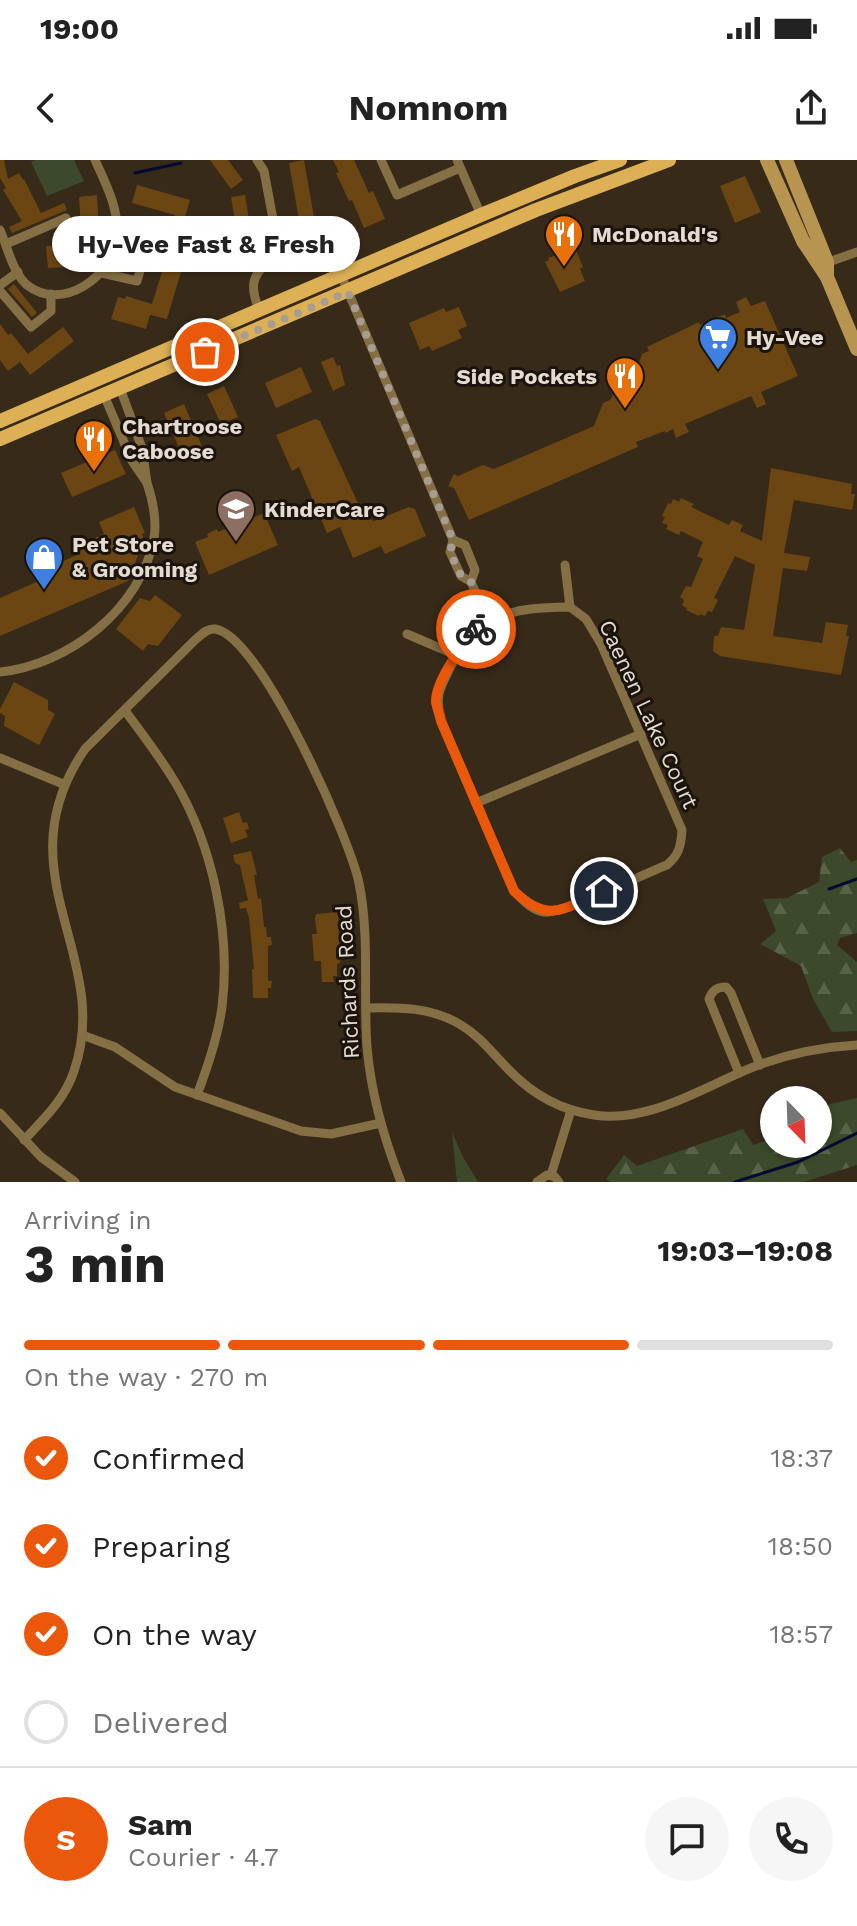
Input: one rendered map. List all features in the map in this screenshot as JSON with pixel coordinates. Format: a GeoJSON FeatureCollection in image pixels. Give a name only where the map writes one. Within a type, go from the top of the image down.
{"type":"FeatureCollection","features":[{"type":"Feature","properties":{"kind":"main road"},"geometry":{"type":"LineString","coordinates":[[0,421],[481,215],[620,160]]}},
{"type":"Feature","properties":{"kind":"main road"},"geometry":{"type":"LineString","coordinates":[[0,439],[536,210],[669,160]]}},
{"type":"Feature","properties":{"kind":"main road"},"geometry":{"type":"LineString","coordinates":[[767,160],[803,241],[824,269]]}},
{"type":"Feature","properties":{"kind":"main road"},"geometry":{"type":"LineString","coordinates":[[786,160],[824,269],[857,349]]}},
{"type":"Feature","properties":{"kind":"main road"},"geometry":{"type":"LineString","coordinates":[[104,395],[118,378],[190,348],[194,338]]}},
{"type":"Feature","properties":{"kind":"street"},"geometry":{"type":"LineString","coordinates":[[0,230],[18,272],[29,286],[51,294],[65,293],[89,284],[102,273],[115,247],[116,221],[111,197],[95,160]]}},
{"type":"Feature","properties":{"kind":"street"},"geometry":{"type":"LineString","coordinates":[[257,160],[264,171],[278,246],[253,279],[252,287],[259,310]]}},
{"type":"Feature","properties":{"kind":"street"},"geometry":{"type":"LineString","coordinates":[[381,160],[397,195],[458,164],[481,215]]}},
{"type":"Feature","properties":{"kind":"street"},"geometry":{"type":"LineString","coordinates":[[6,244],[66,218]]}},
{"type":"Feature","properties":{"kind":"street"},"geometry":{"type":"LineString","coordinates":[[102,273],[137,281],[152,230],[116,221]]}},
{"type":"Feature","properties":{"kind":"street"},"geometry":{"type":"LineString","coordinates":[[824,269],[857,252]]}},
{"type":"Feature","properties":{"kind":"street"},"geometry":{"type":"LineString","coordinates":[[18,272],[0,288],[31,327],[51,311],[51,294]]}},
{"type":"Feature","properties":{"kind":"street"},"geometry":{"type":"LineString","coordinates":[[341,275],[453,540],[450,552],[461,576],[471,582],[488,620],[478,627],[456,655],[437,693],[436,702],[476,803],[641,734]]}},
{"type":"Feature","properties":{"kind":"street"},"geometry":{"type":"LineString","coordinates":[[0,672],[19,670],[50,659],[95,631],[116,611],[135,585],[154,537],[154,508],[142,448],[120,388]]}},
{"type":"Feature","properties":{"kind":"street"},"geometry":{"type":"LineString","coordinates":[[104,395],[132,461],[147,483]]}},
{"type":"Feature","properties":{"kind":"street"},"geometry":{"type":"LineString","coordinates":[[453,540],[465,545],[475,570],[471,582]]}},
{"type":"Feature","properties":{"kind":"street","name":"Caenen Lake Court"},"geometry":{"type":"LineString","coordinates":[[565,565],[570,607]]}},
{"type":"Feature","properties":{"kind":"street","name":"Caenen Lake Court"},"geometry":{"type":"LineString","coordinates":[[476,803],[514,891],[531,907],[546,912],[564,909],[667,865],[677,856],[681,843],[682,830],[601,644],[586,619],[570,607],[530,608],[488,620]]}},
{"type":"Feature","properties":{"kind":"street","name":"Richards Road"},"geometry":{"type":"LineString","coordinates":[[126,712],[195,640],[213,628],[226,633],[273,692],[341,826],[351,854],[364,922],[370,1074],[381,1123],[401,1182]]}},
{"type":"Feature","properties":{"kind":"street"},"geometry":{"type":"LineString","coordinates":[[407,634],[456,655]]}},
{"type":"Feature","properties":{"kind":"street"},"geometry":{"type":"LineString","coordinates":[[24,1140],[60,1100],[80,1052],[82,1035],[77,985],[49,888],[46,863],[50,816],[73,765],[85,749],[126,712],[157,753],[190,812],[205,852],[218,906],[224,976],[222,1007],[217,1036],[197,1095]]}},
{"type":"Feature","properties":{"kind":"street"},"geometry":{"type":"LineString","coordinates":[[0,758],[63,784]]}},
{"type":"Feature","properties":{"kind":"street"},"geometry":{"type":"LineString","coordinates":[[739,1073],[709,999],[719,987],[726,987],[731,993],[760,1065]]}},
{"type":"Feature","properties":{"kind":"street"},"geometry":{"type":"LineString","coordinates":[[366,1008],[422,1010],[451,1020],[477,1036],[526,1087],[551,1103],[600,1116],[641,1113],[760,1065],[815,1050],[857,1045]]}},
{"type":"Feature","properties":{"kind":"street"},"geometry":{"type":"LineString","coordinates":[[82,1035],[115,1047],[175,1087],[315,1134],[342,1132],[381,1123]]}},
{"type":"Feature","properties":{"kind":"street"},"geometry":{"type":"LineString","coordinates":[[537,1182],[543,1175],[555,1178],[571,1110]]}},
{"type":"Feature","properties":{"kind":"street"},"geometry":{"type":"LineString","coordinates":[[0,1113],[24,1140],[75,1182]]}},
{"type":"Feature","properties":{"kind":"green space"},"geometry":{"type":"Polygon","coordinates":[[[74,160],[84,181],[47,196],[31,162],[74,160]]]}},
{"type":"Feature","properties":{"kind":"green space"},"geometry":{"type":"Polygon","coordinates":[[[840,848],[851,862],[857,860],[857,933],[840,938],[837,945],[857,962],[857,1031],[832,1032],[813,999],[801,966],[760,944],[776,931],[763,899],[787,898],[819,882],[822,857],[840,848]]]}},
{"type":"Feature","properties":{"kind":"green space"},"geometry":{"type":"Polygon","coordinates":[[[857,1098],[857,1165],[804,1182],[611,1182],[606,1179],[624,1155],[637,1166],[743,1129],[753,1145],[760,1143],[760,1158],[832,1158],[832,1104],[857,1098]]]}},
{"type":"Feature","properties":{"kind":"green space"},"geometry":{"type":"Polygon","coordinates":[[[452,1132],[463,1157],[478,1182],[457,1182],[452,1132]]]}},
{"type":"Feature","properties":{"kind":"building"},"geometry":{"type":"Polygon","coordinates":[[[0,160],[4,160],[8,179],[19,173],[24,179],[41,213],[64,203],[67,210],[12,233],[9,227],[22,221],[3,190],[6,188],[0,178],[0,160]]]}},
{"type":"Feature","properties":{"kind":"building"},"geometry":{"type":"Polygon","coordinates":[[[210,160],[228,160],[243,180],[231,189],[210,160]]]}},
{"type":"Feature","properties":{"kind":"building"},"geometry":{"type":"Polygon","coordinates":[[[304,160],[320,251],[305,254],[289,163],[304,160]]]}},
{"type":"Feature","properties":{"kind":"building"},"geometry":{"type":"Polygon","coordinates":[[[333,160],[354,160],[369,193],[373,191],[385,219],[364,228],[336,173],[339,172],[333,160]]]}},
{"type":"Feature","properties":{"kind":"building"},"geometry":{"type":"Polygon","coordinates":[[[745,176],[761,212],[735,223],[720,186],[745,176]]]}},
{"type":"Feature","properties":{"kind":"building"},"geometry":{"type":"Polygon","coordinates":[[[137,185],[190,200],[185,217],[200,221],[190,256],[186,255],[167,319],[150,315],[146,329],[111,319],[118,297],[125,299],[126,296],[152,304],[169,250],[170,242],[167,241],[175,215],[132,203],[137,185]]]}},
{"type":"Feature","properties":{"kind":"building"},"geometry":{"type":"Polygon","coordinates":[[[97,195],[100,250],[83,251],[84,266],[48,268],[46,246],[82,243],[79,197],[97,195]]]}},
{"type":"Feature","properties":{"kind":"building"},"geometry":{"type":"Polygon","coordinates":[[[245,195],[253,244],[239,246],[231,197],[245,195]]]}},
{"type":"Feature","properties":{"kind":"building"},"geometry":{"type":"Polygon","coordinates":[[[137,235],[142,236],[132,272],[126,271],[137,235]]]}},
{"type":"Feature","properties":{"kind":"building"},"geometry":{"type":"Polygon","coordinates":[[[575,248],[585,281],[560,292],[545,262],[575,248]]]}},
{"type":"Feature","properties":{"kind":"building"},"geometry":{"type":"Polygon","coordinates":[[[14,284],[37,313],[32,317],[8,289],[14,284]]]}},
{"type":"Feature","properties":{"kind":"building"},"geometry":{"type":"Polygon","coordinates":[[[746,297],[751,306],[765,301],[798,376],[761,392],[766,404],[757,408],[751,396],[685,424],[689,432],[676,438],[673,429],[636,442],[638,447],[469,520],[454,488],[448,486],[454,474],[458,476],[483,465],[494,469],[594,426],[603,403],[610,400],[614,392],[643,379],[638,366],[642,354],[649,351],[647,347],[699,322],[700,325],[725,314],[726,318],[740,312],[736,302],[746,297]]]}},
{"type":"Feature","properties":{"kind":"building"},"geometry":{"type":"Polygon","coordinates":[[[459,307],[467,326],[458,330],[462,338],[432,351],[429,346],[420,350],[409,323],[444,308],[446,312],[459,307]]]}},
{"type":"Feature","properties":{"kind":"building"},"geometry":{"type":"Polygon","coordinates":[[[0,324],[28,354],[63,327],[74,341],[30,375],[20,362],[8,371],[0,360],[0,324]]]}},
{"type":"Feature","properties":{"kind":"building"},"geometry":{"type":"Polygon","coordinates":[[[333,357],[337,366],[340,365],[345,385],[333,391],[321,362],[333,357]]]}},
{"type":"Feature","properties":{"kind":"building"},"geometry":{"type":"Polygon","coordinates":[[[301,367],[312,392],[276,408],[265,383],[301,367]]]}},
{"type":"Feature","properties":{"kind":"building"},"geometry":{"type":"Polygon","coordinates":[[[224,386],[238,417],[221,424],[207,394],[224,386]]]}},
{"type":"Feature","properties":{"kind":"building"},"geometry":{"type":"Polygon","coordinates":[[[184,404],[203,449],[183,457],[164,413],[184,404]]]}},
{"type":"Feature","properties":{"kind":"building"},"geometry":{"type":"Polygon","coordinates":[[[315,419],[320,421],[364,516],[374,521],[409,507],[415,509],[426,536],[385,554],[381,546],[353,558],[340,527],[327,533],[299,467],[292,471],[276,435],[315,419]]]}},
{"type":"Feature","properties":{"kind":"building"},"geometry":{"type":"Polygon","coordinates":[[[115,450],[126,474],[72,497],[61,473],[115,450]]]}},
{"type":"Feature","properties":{"kind":"building"},"geometry":{"type":"Polygon","coordinates":[[[771,468],[852,484],[851,494],[855,494],[852,510],[794,500],[784,553],[810,557],[807,571],[783,568],[773,636],[822,643],[826,622],[848,625],[846,636],[849,636],[841,675],[720,656],[713,651],[714,636],[718,636],[721,627],[744,630],[755,565],[735,556],[714,598],[718,600],[712,612],[699,616],[682,605],[684,600],[680,597],[686,586],[691,587],[703,559],[697,556],[703,542],[681,531],[679,535],[666,529],[668,525],[662,523],[665,517],[662,516],[668,503],[671,504],[673,499],[679,502],[681,498],[694,504],[691,507],[729,525],[732,520],[743,525],[740,531],[762,541],[771,468]]]}},
{"type":"Feature","properties":{"kind":"building"},"geometry":{"type":"Polygon","coordinates":[[[134,507],[145,533],[142,534],[144,540],[128,581],[0,636],[0,598],[50,576],[54,565],[77,555],[81,544],[104,534],[99,522],[134,507]]]}},
{"type":"Feature","properties":{"kind":"building","name":"KinderCare"},"geometry":{"type":"Polygon","coordinates":[[[264,513],[278,545],[209,575],[195,542],[217,529],[218,532],[264,513]]]}},
{"type":"Feature","properties":{"kind":"building"},"geometry":{"type":"Polygon","coordinates":[[[155,595],[182,615],[158,646],[148,644],[143,651],[116,629],[140,598],[150,601],[155,595]]]}},
{"type":"Feature","properties":{"kind":"building"},"geometry":{"type":"Polygon","coordinates":[[[14,682],[48,700],[48,710],[55,714],[39,745],[4,726],[5,716],[0,709],[14,682]]]}},
{"type":"Feature","properties":{"kind":"building"},"geometry":{"type":"Polygon","coordinates":[[[239,812],[243,823],[247,822],[249,829],[245,830],[248,837],[231,843],[223,818],[239,812]]]}},
{"type":"Feature","properties":{"kind":"building"},"geometry":{"type":"Polygon","coordinates":[[[251,851],[264,927],[272,945],[268,946],[268,981],[272,981],[268,998],[253,998],[254,969],[249,918],[246,908],[240,909],[239,903],[248,900],[240,865],[235,863],[233,855],[251,851]]]}},
{"type":"Feature","properties":{"kind":"building"},"geometry":{"type":"Polygon","coordinates":[[[338,912],[340,963],[337,964],[337,976],[333,976],[334,982],[322,982],[321,961],[314,961],[312,934],[317,934],[316,914],[338,912]]]}},
{"type":"Feature","properties":{"kind":"waterway"},"geometry":{"type":"LineString","coordinates":[[135,173],[181,163]]}},
{"type":"Feature","properties":{"kind":"waterway"},"geometry":{"type":"LineString","coordinates":[[829,889],[857,879]]}},
{"type":"Feature","properties":{"kind":"waterway"},"geometry":{"type":"LineString","coordinates":[[735,1182],[798,1162],[857,1133]]}},
{"type":"Feature","properties":{"kind":"way so far"},"geometry":{"type":"LineString","coordinates":[[205,352],[348,292],[453,540],[450,552],[461,576],[471,582],[488,620],[476,629]]}},
{"type":"Feature","properties":{"kind":"place","name":"McDonald's"},"geometry":{"type":"Point","coordinates":[564,268]}},
{"type":"Feature","properties":{"kind":"place","name":"Hy-Vee Fast & Fresh"},"geometry":{"type":"Point","coordinates":[205,352]}},
{"type":"Feature","properties":{"kind":"place","name":"Hy-Vee"},"geometry":{"type":"Point","coordinates":[718,371]}},
{"type":"Feature","properties":{"kind":"place","name":"Side Pockets"},"geometry":{"type":"Point","coordinates":[625,410]}},
{"type":"Feature","properties":{"kind":"place","name":"Chartroose Caboose"},"geometry":{"type":"Point","coordinates":[94,473]}},
{"type":"Feature","properties":{"kind":"place","name":"KinderCare"},"geometry":{"type":"Point","coordinates":[236,543]}},
{"type":"Feature","properties":{"kind":"place","name":"Pet Store & Grooming"},"geometry":{"type":"Point","coordinates":[44,591]}},
{"type":"Feature","properties":{"kind":"route"},"geometry":{"type":"LineString","coordinates":[[476,629],[456,655],[437,693],[436,702],[441,721],[514,891],[531,907],[546,912],[564,909],[604,891]]}}]}
